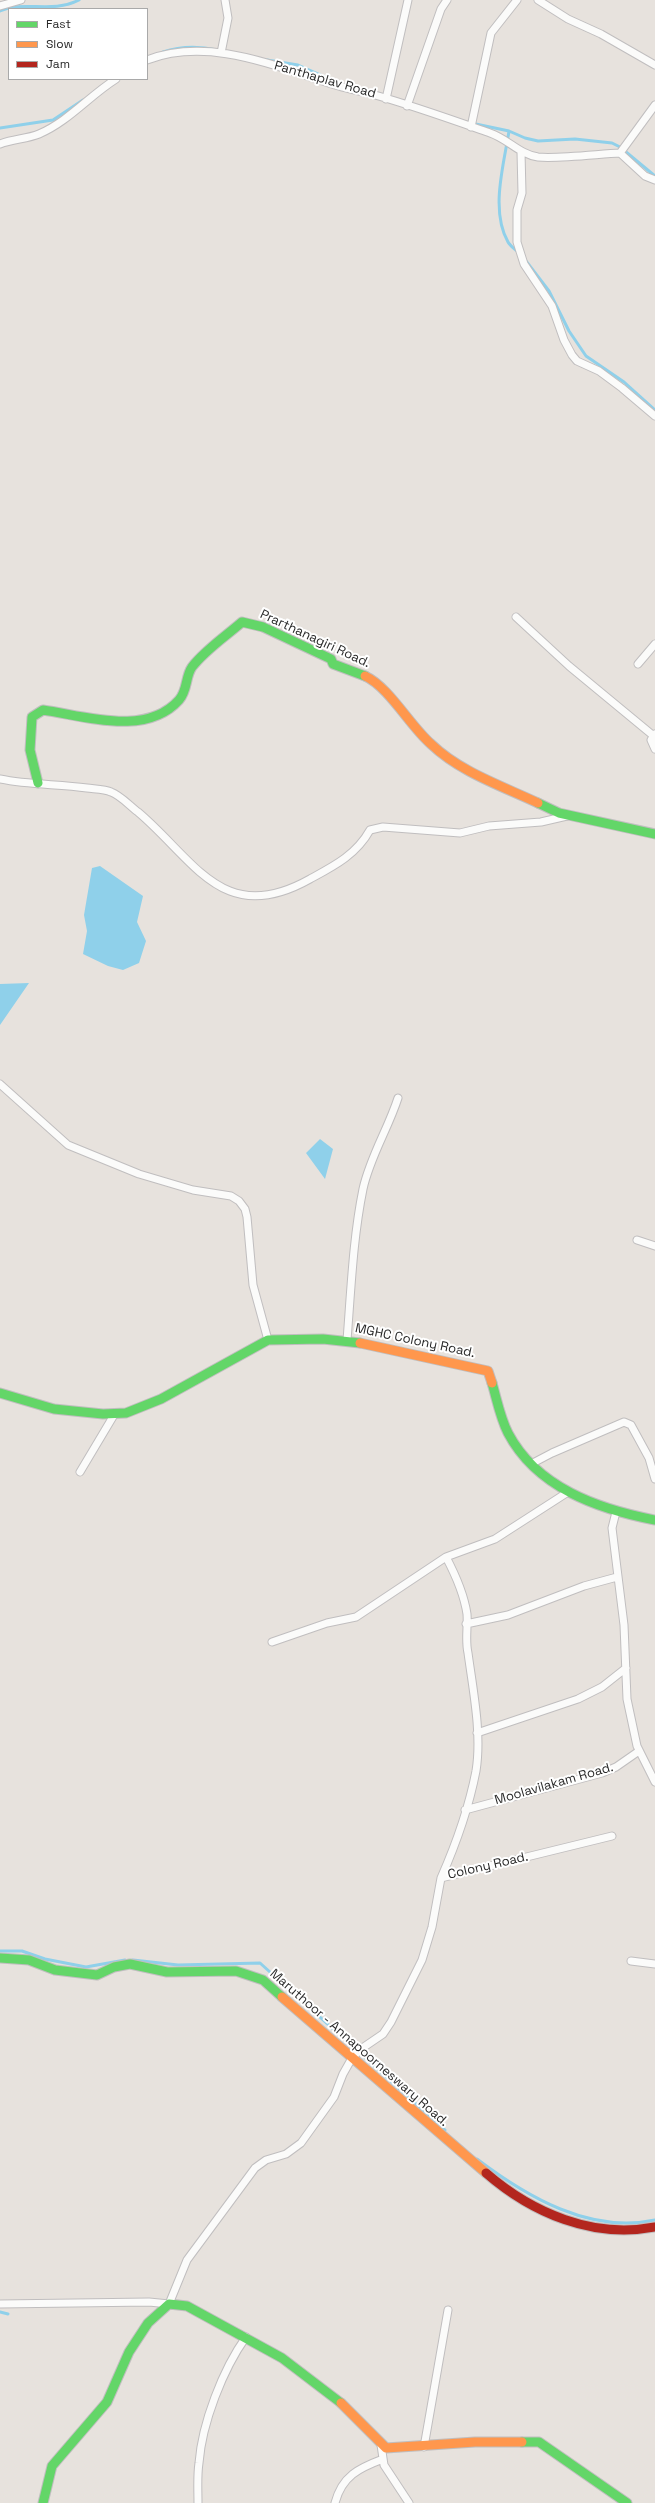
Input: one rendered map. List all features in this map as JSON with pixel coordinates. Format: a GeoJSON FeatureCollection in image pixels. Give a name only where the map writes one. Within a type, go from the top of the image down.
{"type":"FeatureCollection","features":[{"type":"Feature","properties":{"kind":"street"},"geometry":{"type":"LineString","coordinates":[[0,6],[21,0]]}},
{"type":"Feature","properties":{"kind":"street"},"geometry":{"type":"LineString","coordinates":[[222,51],[228,18],[225,0]]}},
{"type":"Feature","properties":{"kind":"street"},"geometry":{"type":"LineString","coordinates":[[386,99],[408,0]]}},
{"type":"Feature","properties":{"kind":"street"},"geometry":{"type":"LineString","coordinates":[[407,106],[441,9],[447,0]]}},
{"type":"Feature","properties":{"kind":"street"},"geometry":{"type":"LineString","coordinates":[[471,127],[491,33],[517,0]]}},
{"type":"Feature","properties":{"kind":"street"},"geometry":{"type":"LineString","coordinates":[[538,0],[568,19],[600,34],[655,65]]}},
{"type":"Feature","properties":{"kind":"street","name":"Panthaplav Road"},"geometry":{"type":"LineString","coordinates":[[148,60],[176,51],[222,51],[288,68],[346,88],[386,99],[471,127],[498,137],[512,144],[521,152]]}},
{"type":"Feature","properties":{"kind":"street"},"geometry":{"type":"LineString","coordinates":[[0,144],[38,134],[69,117],[100,90],[115,80]]}},
{"type":"Feature","properties":{"kind":"street"},"geometry":{"type":"LineString","coordinates":[[620,153],[655,106]]}},
{"type":"Feature","properties":{"kind":"street"},"geometry":{"type":"LineString","coordinates":[[655,180],[645,176],[620,153],[539,157],[521,152],[522,193],[517,210],[517,236],[524,264],[552,306],[564,340],[572,355],[578,361],[599,371],[655,416]]}},
{"type":"Feature","properties":{"kind":"street"},"geometry":{"type":"LineString","coordinates":[[516,617],[569,666],[655,736],[652,740],[655,749]]}},
{"type":"Feature","properties":{"kind":"street","name":"Prarthanagiri Road."},"geometry":{"type":"LineString","coordinates":[[38,783],[30,750],[32,717],[43,710],[116,720],[143,720],[162,715],[170,711],[183,695],[187,684],[187,676],[193,666],[242,622],[263,627],[331,659],[333,664],[367,677],[394,701],[401,712],[430,744],[452,762],[496,781],[514,792],[559,813],[655,834]]}},
{"type":"Feature","properties":{"kind":"street"},"geometry":{"type":"LineString","coordinates":[[638,664],[655,644]]}},
{"type":"Feature","properties":{"kind":"street"},"geometry":{"type":"LineString","coordinates":[[0,778],[111,792],[144,818],[212,882],[227,892],[248,895],[273,893],[299,885],[337,864],[361,846],[370,830],[383,827],[460,833],[489,826],[541,822],[571,816]]}},
{"type":"Feature","properties":{"kind":"street"},"geometry":{"type":"LineString","coordinates":[[0,1084],[68,1145],[139,1174],[192,1190],[231,1196],[239,1201],[245,1209],[247,1217],[253,1285],[268,1340],[161,1400],[126,1413],[114,1415],[54,1409],[34,1405],[0,1393]]}},
{"type":"Feature","properties":{"kind":"street"},"geometry":{"type":"LineString","coordinates":[[347,1340],[354,1254],[363,1189],[378,1145],[398,1098]]}},
{"type":"Feature","properties":{"kind":"street"},"geometry":{"type":"LineString","coordinates":[[637,1240],[655,1246]]}},
{"type":"Feature","properties":{"kind":"street","name":"MGHC Colony Road."},"geometry":{"type":"LineString","coordinates":[[268,1340],[287,1337],[347,1340],[488,1370],[509,1433],[538,1473],[582,1501],[616,1512],[655,1520]]}},
{"type":"Feature","properties":{"kind":"street"},"geometry":{"type":"LineString","coordinates":[[80,1472],[114,1415]]}},
{"type":"Feature","properties":{"kind":"street"},"geometry":{"type":"LineString","coordinates":[[532,1464],[552,1452],[624,1422],[631,1425],[648,1458],[655,1480]]}},
{"type":"Feature","properties":{"kind":"street"},"geometry":{"type":"LineString","coordinates":[[272,1642],[327,1623],[356,1617],[446,1557],[495,1539],[568,1492]]}},
{"type":"Feature","properties":{"kind":"street"},"geometry":{"type":"LineString","coordinates":[[616,1512],[612,1528],[624,1625],[627,1698],[639,1751],[655,1782]]}},
{"type":"Feature","properties":{"kind":"street","name":"Colony Road."},"geometry":{"type":"LineString","coordinates":[[441,1878],[458,1836],[476,1771],[477,1733],[464,1602],[454,1571],[446,1557]]}},
{"type":"Feature","properties":{"kind":"street"},"geometry":{"type":"LineString","coordinates":[[466,1624],[508,1615],[584,1586],[617,1577]]}},
{"type":"Feature","properties":{"kind":"street"},"geometry":{"type":"LineString","coordinates":[[478,1613],[480,1621]]}},
{"type":"Feature","properties":{"kind":"street"},"geometry":{"type":"LineString","coordinates":[[477,1733],[578,1699],[602,1687],[626,1668]]}},
{"type":"Feature","properties":{"kind":"street","name":"Moolavilakam Road."},"geometry":{"type":"LineString","coordinates":[[466,1810],[602,1773],[616,1767],[639,1751]]}},
{"type":"Feature","properties":{"kind":"street","name":"Colony Road."},"geometry":{"type":"LineString","coordinates":[[441,1878],[612,1836]]}},
{"type":"Feature","properties":{"kind":"street"},"geometry":{"type":"LineString","coordinates":[[43,2503],[52,2466],[107,2402],[129,2352],[148,2323],[169,2304],[187,2260],[255,2168],[266,2160],[286,2154],[301,2143],[334,2097],[343,2074],[354,2057],[361,2049],[383,2034],[387,2028],[422,1960],[432,1927],[441,1878]]}},
{"type":"Feature","properties":{"kind":"street","name":"Maruthoor - Annapoorneswary Road."},"geometry":{"type":"LineString","coordinates":[[0,1958],[29,1960],[55,1970],[80,1974],[97,1975],[130,1964],[167,1972],[236,1971],[263,1980],[354,2057],[504,2189],[536,2210],[577,2223],[614,2230],[642,2231],[655,2227]]}},
{"type":"Feature","properties":{"kind":"street"},"geometry":{"type":"LineString","coordinates":[[631,1961],[655,1964]]}},
{"type":"Feature","properties":{"kind":"street"},"geometry":{"type":"LineString","coordinates":[[0,2304],[149,2302],[187,2306],[246,2338],[319,2384],[352,2412],[381,2445],[386,2448],[424,2447],[475,2442],[539,2442],[627,2503]]}},
{"type":"Feature","properties":{"kind":"street"},"geometry":{"type":"LineString","coordinates":[[424,2447],[448,2310]]}},
{"type":"Feature","properties":{"kind":"street"},"geometry":{"type":"LineString","coordinates":[[198,2503],[198,2462],[208,2422],[231,2358],[246,2338]]}},
{"type":"Feature","properties":{"kind":"street"},"geometry":{"type":"LineString","coordinates":[[381,2445],[384,2464],[409,2503]]}},
{"type":"Feature","properties":{"kind":"street"},"geometry":{"type":"LineString","coordinates":[[335,2503],[343,2482],[362,2467],[383,2459]]}},
{"type":"Feature","properties":{"kind":"water"},"geometry":{"type":"Polygon","coordinates":[[[100,866],[143,896],[137,922],[146,941],[139,963],[123,970],[108,966],[83,954],[87,931],[84,915],[92,868],[100,866]]]}},
{"type":"Feature","properties":{"kind":"water"},"geometry":{"type":"Polygon","coordinates":[[[29,983],[0,1025],[0,984],[29,983]]]}},
{"type":"Feature","properties":{"kind":"water"},"geometry":{"type":"Polygon","coordinates":[[[320,1139],[333,1149],[325,1179],[306,1153],[320,1139]]]}},
{"type":"Feature","properties":{"kind":"waterway"},"geometry":{"type":"LineString","coordinates":[[9,8],[58,6],[79,0]]}},
{"type":"Feature","properties":{"kind":"waterway"},"geometry":{"type":"LineString","coordinates":[[0,11],[8,8]]}},
{"type":"Feature","properties":{"kind":"waterway"},"geometry":{"type":"LineString","coordinates":[[163,52],[190,47],[217,50]]}},
{"type":"Feature","properties":{"kind":"waterway"},"geometry":{"type":"LineString","coordinates":[[267,60],[298,65],[334,81]]}},
{"type":"Feature","properties":{"kind":"waterway"},"geometry":{"type":"LineString","coordinates":[[0,128],[53,120],[83,100]]}},
{"type":"Feature","properties":{"kind":"waterway"},"geometry":{"type":"LineString","coordinates":[[471,123],[509,131],[525,138],[538,141],[575,139],[612,143],[620,147],[655,176]]}},
{"type":"Feature","properties":{"kind":"waterway"},"geometry":{"type":"LineString","coordinates":[[509,131],[500,187],[500,216],[508,242],[519,253]]}},
{"type":"Feature","properties":{"kind":"waterway"},"geometry":{"type":"LineString","coordinates":[[526,261],[549,291],[569,331],[586,356],[624,382],[655,410]]}},
{"type":"Feature","properties":{"kind":"waterway"},"geometry":{"type":"LineString","coordinates":[[0,1951],[22,1951],[45,1959],[86,1967],[125,1960]]}},
{"type":"Feature","properties":{"kind":"waterway"},"geometry":{"type":"LineString","coordinates":[[133,1960],[178,1965],[260,1963],[445,2130]]}},
{"type":"Feature","properties":{"kind":"waterway"},"geometry":{"type":"LineString","coordinates":[[477,2159],[517,2187],[538,2199],[583,2217],[607,2222],[631,2223],[655,2220]]}},
{"type":"Feature","properties":{"kind":"waterway"},"geometry":{"type":"LineString","coordinates":[[0,2312],[8,2314]]}},
{"type":"Feature","properties":{"kind":"traffic: fast"},"geometry":{"type":"LineString","coordinates":[[38,783],[30,750],[32,717],[43,710],[114,721],[133,721],[150,718],[165,711],[179,700],[184,692],[188,675],[192,667],[209,649],[242,622],[263,627],[331,659],[333,664],[365,676]]}},
{"type":"Feature","properties":{"kind":"traffic: fast"},"geometry":{"type":"LineString","coordinates":[[538,803],[559,813],[655,834]]}},
{"type":"Feature","properties":{"kind":"traffic: fast"},"geometry":{"type":"LineString","coordinates":[[0,1393],[54,1409],[103,1414],[126,1413],[161,1399],[268,1340],[323,1339],[360,1343]]}},
{"type":"Feature","properties":{"kind":"traffic: fast"},"geometry":{"type":"LineString","coordinates":[[492,1383],[508,1433],[520,1452],[535,1468],[552,1482],[591,1502],[612,1510],[655,1520]]}},
{"type":"Feature","properties":{"kind":"traffic: fast"},"geometry":{"type":"LineString","coordinates":[[0,1958],[29,1960],[55,1970],[97,1975],[114,1967],[130,1964],[167,1972],[236,1971],[263,1980],[282,1997]]}},
{"type":"Feature","properties":{"kind":"traffic: fast"},"geometry":{"type":"LineString","coordinates":[[43,2503],[52,2466],[107,2402],[129,2352],[148,2323],[169,2304],[187,2306],[282,2358],[341,2403]]}},
{"type":"Feature","properties":{"kind":"traffic: fast"},"geometry":{"type":"LineString","coordinates":[[522,2442],[539,2442],[627,2503]]}},
{"type":"Feature","properties":{"kind":"traffic: slow"},"geometry":{"type":"LineString","coordinates":[[365,676],[374,681],[391,698],[423,736],[442,754],[482,778],[538,803]]}},
{"type":"Feature","properties":{"kind":"traffic: slow"},"geometry":{"type":"LineString","coordinates":[[360,1343],[488,1371],[492,1383]]}},
{"type":"Feature","properties":{"kind":"traffic: slow"},"geometry":{"type":"LineString","coordinates":[[282,1997],[486,2173]]}},
{"type":"Feature","properties":{"kind":"traffic: slow"},"geometry":{"type":"LineString","coordinates":[[341,2403],[386,2448],[475,2442],[522,2442]]}},
{"type":"Feature","properties":{"kind":"traffic: jam"},"geometry":{"type":"LineString","coordinates":[[486,2173],[523,2200],[564,2220],[586,2226],[609,2229],[632,2230],[655,2227]]}}]}
